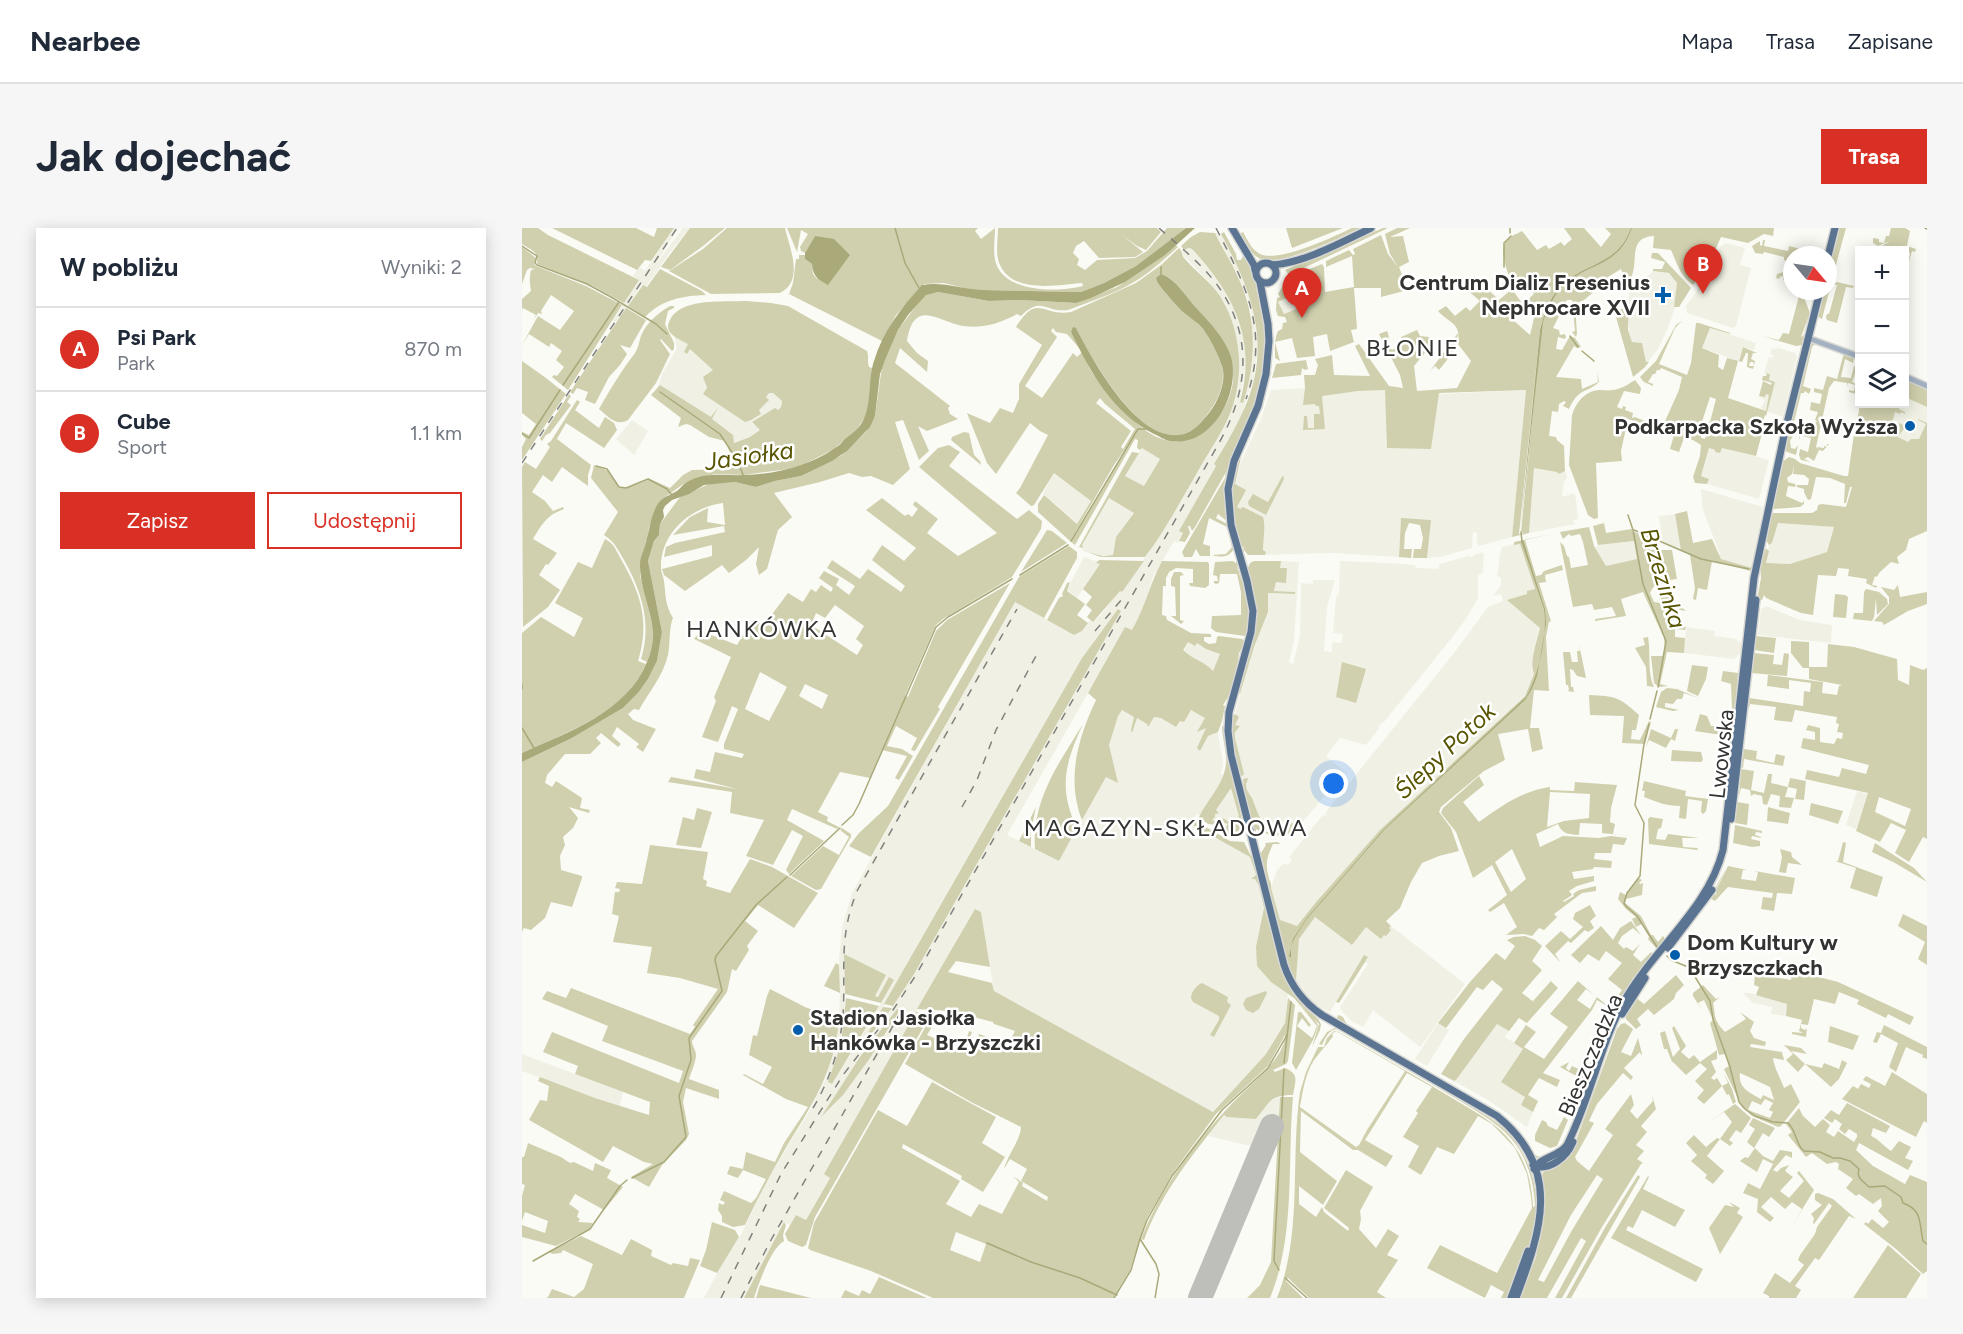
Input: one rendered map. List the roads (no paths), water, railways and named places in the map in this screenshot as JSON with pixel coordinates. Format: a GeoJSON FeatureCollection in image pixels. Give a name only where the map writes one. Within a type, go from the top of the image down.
{"type":"FeatureCollection","features":[{"type":"Feature","properties":{"kind":"main road"},"geometry":{"type":"LineString","coordinates":[[1274,268],[1371,228]]}},
{"type":"Feature","properties":{"kind":"main road"},"geometry":{"type":"LineString","coordinates":[[1830,246],[1835,228]]}},
{"type":"Feature","properties":{"kind":"main road"},"geometry":{"type":"LineString","coordinates":[[1233,230],[1254,265],[1256,277],[1264,283],[1273,281],[1274,268]]}},
{"type":"Feature","properties":{"kind":"main road"},"geometry":{"type":"LineString","coordinates":[[1243,247],[1261,264]]}},
{"type":"Feature","properties":{"kind":"main road"},"geometry":{"type":"LineString","coordinates":[[1255,271],[1261,264],[1267,263],[1274,268]]}},
{"type":"Feature","properties":{"kind":"main road"},"geometry":{"type":"LineString","coordinates":[[1264,283],[1269,341],[1266,374],[1258,406],[1234,460],[1228,489],[1231,525],[1253,611],[1251,632],[1230,711],[1228,731],[1231,755],[1282,955],[1287,973],[1296,990],[1322,1015],[1497,1116],[1512,1129],[1530,1155],[1538,1200],[1537,1224],[1511,1298]]}},
{"type":"Feature","properties":{"kind":"main road","name":"Lwowska"},"geometry":{"type":"LineString","coordinates":[[1670,941],[1710,892],[1724,864],[1727,851],[1756,601],[1759,551],[1818,300]]}},
{"type":"Feature","properties":{"kind":"main road","name":"Bieszczadzka"},"geometry":{"type":"LineString","coordinates":[[1533,1167],[1546,1163],[1567,1145],[1618,1013],[1634,984],[1670,941]]}},
{"type":"Feature","properties":{"kind":"main road"},"geometry":{"type":"LineString","coordinates":[[1432,1079],[1497,1121],[1521,1147],[1540,1185]]}},
{"type":"Feature","properties":{"kind":"main road"},"geometry":{"type":"LineString","coordinates":[[1516,1298],[1538,1235],[1541,1215],[1541,1173],[1546,1163],[1530,1155]]}},
{"type":"Feature","properties":{"kind":"street"},"geometry":{"type":"LineString","coordinates":[[1808,338],[1855,355]]}},
{"type":"Feature","properties":{"kind":"street"},"geometry":{"type":"LineString","coordinates":[[1909,378],[1927,386]]}},
{"type":"Feature","properties":{"kind":"waterway"},"geometry":{"type":"LineString","coordinates":[[895,228],[905,263],[919,288]]}},
{"type":"Feature","properties":{"kind":"waterway"},"geometry":{"type":"LineString","coordinates":[[1510,228],[1510,233]]}},
{"type":"Feature","properties":{"kind":"waterway"},"geometry":{"type":"LineString","coordinates":[[1504,267],[1504,243],[1511,236]]}},
{"type":"Feature","properties":{"kind":"waterway"},"geometry":{"type":"LineString","coordinates":[[522,246],[537,256],[535,263],[537,265],[587,284],[656,324],[667,334]]}},
{"type":"Feature","properties":{"kind":"waterway"},"geometry":{"type":"LineString","coordinates":[[1161,267],[1161,274]]}},
{"type":"Feature","properties":{"kind":"waterway"},"geometry":{"type":"LineString","coordinates":[[563,385],[619,302]]}},
{"type":"Feature","properties":{"kind":"waterway"},"geometry":{"type":"LineString","coordinates":[[1570,336],[1578,347]]}},
{"type":"Feature","properties":{"kind":"waterway"},"geometry":{"type":"LineString","coordinates":[[1582,351],[1594,361]]}},
{"type":"Feature","properties":{"kind":"waterway"},"geometry":{"type":"LineString","coordinates":[[522,433],[529,438],[560,390]]}},
{"type":"Feature","properties":{"kind":"waterway","name":"Jasiołka"},"geometry":{"type":"LineString","coordinates":[[660,392],[720,434],[737,460],[744,477]]}},
{"type":"Feature","properties":{"kind":"waterway"},"geometry":{"type":"LineString","coordinates":[[1071,541],[1138,429],[1147,429]]}},
{"type":"Feature","properties":{"kind":"waterway"},"geometry":{"type":"LineString","coordinates":[[596,466],[607,469],[619,487],[626,488],[648,479],[667,489],[671,494]]}},
{"type":"Feature","properties":{"kind":"waterway","name":"Brzezinka"},"geometry":{"type":"LineString","coordinates":[[1628,515],[1643,584],[1666,641],[1658,687]]}},
{"type":"Feature","properties":{"kind":"waterway"},"geometry":{"type":"LineString","coordinates":[[1634,530],[1701,559],[1749,569]]}},
{"type":"Feature","properties":{"kind":"waterway"},"geometry":{"type":"LineString","coordinates":[[1521,532],[1522,542]]}},
{"type":"Feature","properties":{"kind":"waterway"},"geometry":{"type":"LineString","coordinates":[[1020,575],[1068,545]]}},
{"type":"Feature","properties":{"kind":"waterway"},"geometry":{"type":"LineString","coordinates":[[842,825],[853,815],[859,804],[936,627],[948,617],[1012,579]]}},
{"type":"Feature","properties":{"kind":"waterway"},"geometry":{"type":"LineString","coordinates":[[522,684],[522,689]]}},
{"type":"Feature","properties":{"kind":"waterway"},"geometry":{"type":"LineString","coordinates":[[1650,719],[1657,691]]}},
{"type":"Feature","properties":{"kind":"waterway"},"geometry":{"type":"LineString","coordinates":[[1649,724],[1635,805],[1644,823],[1640,876],[1627,893],[1624,903],[1637,916],[1657,947]]}},
{"type":"Feature","properties":{"kind":"waterway"},"geometry":{"type":"LineString","coordinates":[[522,728],[534,748]]}},
{"type":"Feature","properties":{"kind":"waterway"},"geometry":{"type":"LineString","coordinates":[[790,875],[840,828]]}},
{"type":"Feature","properties":{"kind":"waterway"},"geometry":{"type":"LineString","coordinates":[[632,1178],[664,1162],[686,1137],[679,1096],[691,1060],[689,1038],[722,991],[716,956],[756,905],[787,877]]}},
{"type":"Feature","properties":{"kind":"waterway"},"geometry":{"type":"LineString","coordinates":[[1667,956],[1688,967],[1710,1001],[1713,1019],[1730,1067],[1739,1102],[1745,1109],[1755,1116],[1773,1122],[1788,1123],[1804,1151],[1820,1152],[1833,1158],[1850,1161],[1859,1169],[1859,1177],[1869,1187],[1885,1186],[1901,1197],[1903,1203],[1917,1214],[1923,1241],[1927,1244]]}},
{"type":"Feature","properties":{"kind":"waterway","name":"Ślepy Potok"},"geometry":{"type":"LineString","coordinates":[[1284,1063],[1291,1002]]}},
{"type":"Feature","properties":{"kind":"waterway"},"geometry":{"type":"LineString","coordinates":[[1114,1298],[1131,1270],[1147,1220],[1172,1176],[1222,1110],[1268,1068],[1287,1035]]}},
{"type":"Feature","properties":{"kind":"waterway","name":"Ślepy Potok"},"geometry":{"type":"LineString","coordinates":[[1279,1270],[1274,1261],[1284,1069]]}},
{"type":"Feature","properties":{"kind":"waterway"},"geometry":{"type":"LineString","coordinates":[[533,1261],[590,1229],[620,1186],[627,1180]]}},
{"type":"Feature","properties":{"kind":"waterway"},"geometry":{"type":"LineString","coordinates":[[1140,1239],[1156,1264],[1159,1274],[1155,1298]]}},
{"type":"Feature","properties":{"kind":"waterway"},"geometry":{"type":"LineString","coordinates":[[987,1243],[1031,1262],[1080,1278],[1117,1295]]}},
{"type":"Feature","properties":{"kind":"waterway","name":"Ślepy Potok"},"geometry":{"type":"LineString","coordinates":[[1285,1278],[1307,1298]]}},
{"type":"Feature","properties":{"kind":"railway"},"geometry":{"type":"LineString","coordinates":[[522,463],[677,228]]}},
{"type":"Feature","properties":{"kind":"railway"},"geometry":{"type":"LineString","coordinates":[[721,1298],[781,1174],[843,1075],[891,1013],[916,975],[1229,423],[1241,384],[1243,364],[1242,344],[1230,305],[1205,270],[1159,228]]}},
{"type":"Feature","properties":{"kind":"railway"},"geometry":{"type":"LineString","coordinates":[[1216,228],[1245,290],[1255,330],[1256,352],[1253,375],[1246,399]]}},
{"type":"Feature","properties":{"kind":"railway"},"geometry":{"type":"LineString","coordinates":[[1095,631],[1122,599]]}},
{"type":"Feature","properties":{"kind":"railway"},"geometry":{"type":"LineString","coordinates":[[813,1108],[829,1075],[839,1040],[843,1016],[845,939],[857,891],[1017,609]]}},
{"type":"Feature","properties":{"kind":"railway"},"geometry":{"type":"LineString","coordinates":[[962,807],[977,780],[996,730],[1036,656]]}},
{"type":"Feature","properties":{"kind":"railway"},"geometry":{"type":"LineString","coordinates":[[741,1298],[771,1240],[902,1010]]}},
{"type":"Feature","properties":{"kind":"place","name":"Cube"},"geometry":{"type":"Point","coordinates":[1703,294]}},
{"type":"Feature","properties":{"kind":"place","name":"Centrum Dializ Fresenius Nephrocare XVII"},"geometry":{"type":"Point","coordinates":[1663,295]}},
{"type":"Feature","properties":{"kind":"place","name":"Psi Park"},"geometry":{"type":"Point","coordinates":[1302,318]}},
{"type":"Feature","properties":{"kind":"place","name":"Podkarpacka Szkoła Wyższa"},"geometry":{"type":"Point","coordinates":[1910,426]}},
{"type":"Feature","properties":{"kind":"place","name":"Dom Kultury w Brzyszczkach"},"geometry":{"type":"Point","coordinates":[1675,955]}},
{"type":"Feature","properties":{"kind":"place","name":"Stadion Jasiołka Hankówka - Brzyszczki"},"geometry":{"type":"Point","coordinates":[798,1030]}},
{"type":"Feature","properties":{"kind":"district","name":"BŁONIE"},"geometry":{"type":"Point","coordinates":[1413,348]}},
{"type":"Feature","properties":{"kind":"district","name":"HANKÓWKA"},"geometry":{"type":"Point","coordinates":[762,629]}},
{"type":"Feature","properties":{"kind":"district","name":"MAGAZYN-SKŁADOWA"},"geometry":{"type":"Point","coordinates":[1166,828]}}]}
